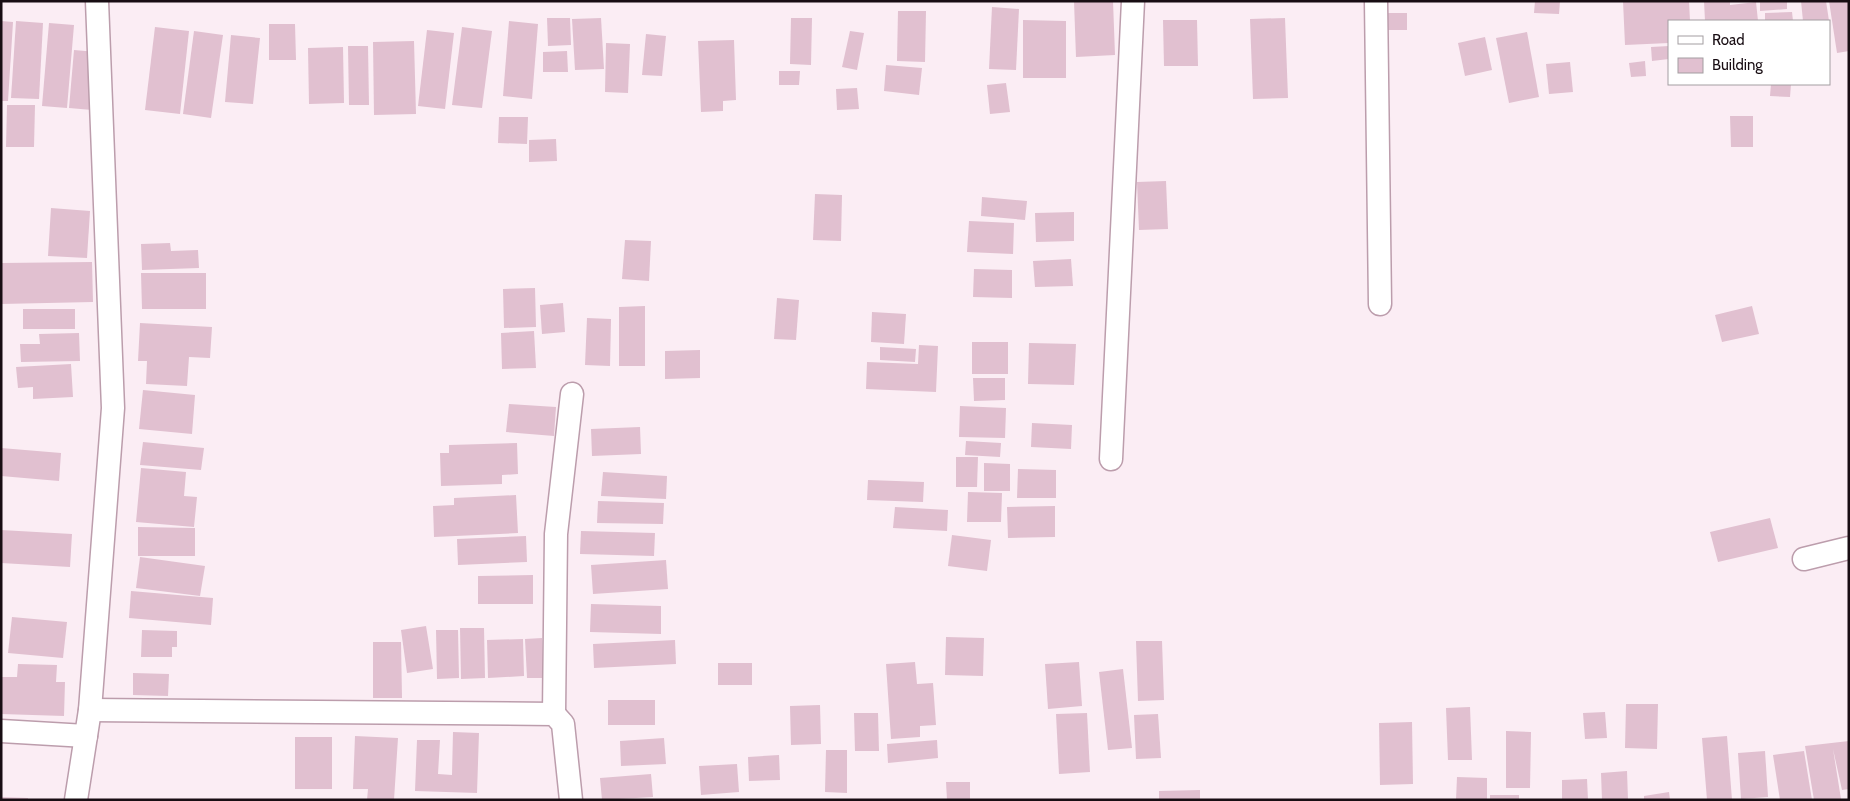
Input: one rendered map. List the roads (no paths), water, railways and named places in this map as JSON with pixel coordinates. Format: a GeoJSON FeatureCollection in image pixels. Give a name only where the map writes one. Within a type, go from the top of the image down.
{"type":"FeatureCollection","features":[{"type":"Feature","properties":{"kind":"street"},"geometry":{"type":"LineString","coordinates":[[76,800],[90,710],[113,408],[97,1]]}},
{"type":"Feature","properties":{"kind":"street"},"geometry":{"type":"LineString","coordinates":[[1111,459],[1133,1]]}},
{"type":"Feature","properties":{"kind":"street"},"geometry":{"type":"LineString","coordinates":[[1376,1],[1380,304]]}},
{"type":"Feature","properties":{"kind":"street"},"geometry":{"type":"LineString","coordinates":[[571,800],[563,724],[554,714],[556,534],[572,394]]}},
{"type":"Feature","properties":{"kind":"street"},"geometry":{"type":"LineString","coordinates":[[1804,559],[1849,548]]}},
{"type":"Feature","properties":{"kind":"street"},"geometry":{"type":"LineString","coordinates":[[90,710],[554,714]]}},
{"type":"Feature","properties":{"kind":"street"},"geometry":{"type":"LineString","coordinates":[[1,731],[86,736]]}}]}
